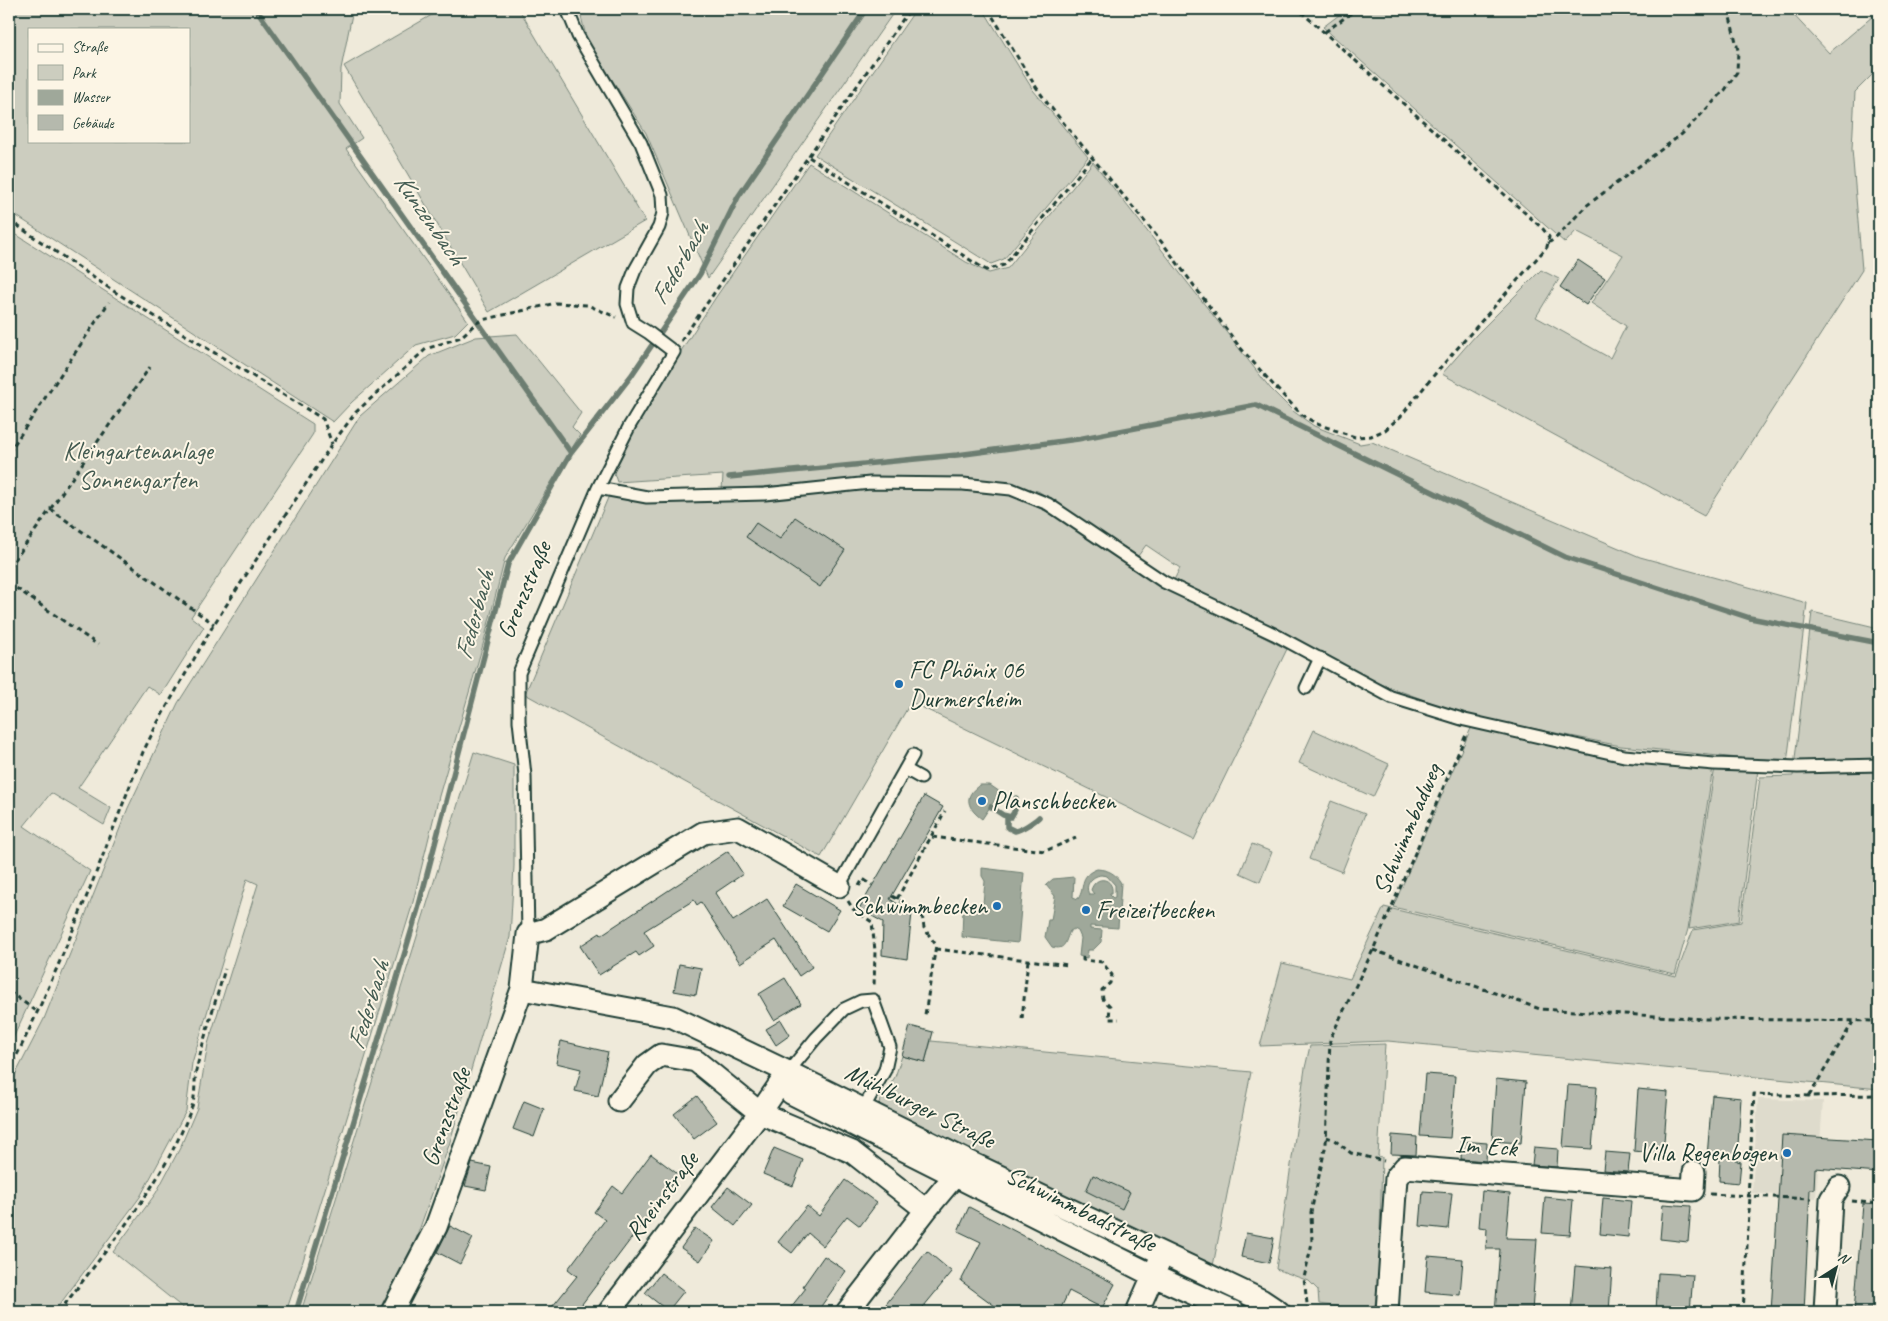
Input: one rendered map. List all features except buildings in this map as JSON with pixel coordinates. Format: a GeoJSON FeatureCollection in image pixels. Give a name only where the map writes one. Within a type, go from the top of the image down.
{"type":"FeatureCollection","features":[{"type":"Feature","properties":{"kind":"street"},"geometry":{"type":"LineString","coordinates":[[528,934],[546,929],[703,833],[738,828],[839,886]]}},
{"type":"Feature","properties":{"kind":"street","name":"Grenzstraße"},"geometry":{"type":"LineString","coordinates":[[392,1312],[436,1227],[522,989],[528,934]]}},
{"type":"Feature","properties":{"kind":"street","name":"Mühlburger Straße"},"geometry":{"type":"LineString","coordinates":[[522,989],[673,1017],[863,1109],[961,1169],[1162,1254],[1261,1300],[1279,1312]]}},
{"type":"Feature","properties":{"kind":"street"},"geometry":{"type":"LineString","coordinates":[[619,1101],[647,1065],[661,1055],[696,1061],[760,1113],[852,1152],[926,1210]]}},
{"type":"Feature","properties":{"kind":"street","name":"Rheinstraße"},"geometry":{"type":"LineString","coordinates":[[609,1312],[760,1113],[788,1072]]}},
{"type":"Feature","properties":{"kind":"street","name":"Schwimmbadstraße"},"geometry":{"type":"LineString","coordinates":[[788,1072],[791,1093],[961,1169],[1154,1276],[1234,1312]]}},
{"type":"Feature","properties":{"kind":"street","name":"Im Eck"},"geometry":{"type":"LineString","coordinates":[[1401,1172],[1405,1168],[1693,1181]]}},
{"type":"Feature","properties":{"kind":"street"},"geometry":{"type":"LineString","coordinates":[[847,1312],[926,1210],[961,1169]]}},
{"type":"Feature","properties":{"kind":"street"},"geometry":{"type":"LineString","coordinates":[[1387,1312],[1396,1178],[1401,1172]]}},
{"type":"Feature","properties":{"kind":"street"},"geometry":{"type":"LineString","coordinates":[[1824,1312],[1835,1193]]}},
{"type":"Feature","properties":{"kind":"street"},"geometry":{"type":"LineString","coordinates":[[1137,1312],[1162,1254]]}},
{"type":"Feature","properties":{"kind":"lane"},"geometry":{"type":"LineString","coordinates":[[568,9],[578,36],[642,143],[662,195],[663,214],[659,227],[635,270],[628,288],[627,304],[633,323],[670,348]]}},
{"type":"Feature","properties":{"kind":"lane","name":"Grenzstraße"},"geometry":{"type":"LineString","coordinates":[[528,934],[525,775],[519,721],[519,673],[598,488],[670,348]]}},
{"type":"Feature","properties":{"kind":"lane"},"geometry":{"type":"LineString","coordinates":[[598,488],[648,497],[765,494],[870,483],[963,484],[1010,489],[1048,504],[1164,582],[1320,658],[1392,697],[1465,720],[1624,756],[1714,764],[1798,768],[1879,765]]}},
{"type":"Feature","properties":{"kind":"lane"},"geometry":{"type":"LineString","coordinates":[[1306,688],[1320,658]]}},
{"type":"Feature","properties":{"kind":"lane"},"geometry":{"type":"LineString","coordinates":[[839,886],[913,755]]}},
{"type":"Feature","properties":{"kind":"lane"},"geometry":{"type":"LineString","coordinates":[[905,769],[921,778]]}},
{"type":"Feature","properties":{"kind":"lane"},"geometry":{"type":"LineString","coordinates":[[788,1072],[816,1038],[844,1010],[861,1002],[874,1000],[890,1047],[885,1070],[863,1109]]}},
{"type":"Feature","properties":{"kind":"path"},"geometry":{"type":"LineString","coordinates":[[670,348],[731,267],[809,157],[910,9]]}},
{"type":"Feature","properties":{"kind":"path"},"geometry":{"type":"LineString","coordinates":[[988,9],[1034,84],[1164,245],[1238,344],[1277,389],[1302,415],[1317,424],[1355,437],[1372,436],[1386,430],[1401,416],[1439,368],[1548,247],[1549,237],[1543,229],[1298,9]]}},
{"type":"Feature","properties":{"kind":"path"},"geometry":{"type":"LineString","coordinates":[[1325,32],[1357,9]]}},
{"type":"Feature","properties":{"kind":"path"},"geometry":{"type":"LineString","coordinates":[[1548,243],[1555,239],[1586,206],[1682,134],[1725,90],[1737,72],[1738,50],[1728,9]]}},
{"type":"Feature","properties":{"kind":"path"},"geometry":{"type":"LineString","coordinates":[[809,157],[986,270],[1004,265],[1092,158]]}},
{"type":"Feature","properties":{"kind":"path"},"geometry":{"type":"LineString","coordinates":[[9,220],[115,292],[323,419],[332,444]]}},
{"type":"Feature","properties":{"kind":"path"},"geometry":{"type":"LineString","coordinates":[[9,452],[109,302]]}},
{"type":"Feature","properties":{"kind":"path"},"geometry":{"type":"LineString","coordinates":[[9,1071],[38,1012],[100,866],[143,752],[158,722],[214,624],[332,444],[356,412],[426,349],[461,337],[482,320],[556,304],[588,305],[633,323]]}},
{"type":"Feature","properties":{"kind":"path"},"geometry":{"type":"LineString","coordinates":[[9,568],[150,367]]}},
{"type":"Feature","properties":{"kind":"path"},"geometry":{"type":"LineString","coordinates":[[50,509],[214,624]]}},
{"type":"Feature","properties":{"kind":"path"},"geometry":{"type":"LineString","coordinates":[[9,583],[98,645]]}},
{"type":"Feature","properties":{"kind":"path","name":"Schwimmbadweg"},"geometry":{"type":"LineString","coordinates":[[1308,1312],[1304,1278],[1312,1244],[1311,1212],[1326,1144],[1330,1038],[1373,950],[1468,732],[1465,720]]}},
{"type":"Feature","properties":{"kind":"path"},"geometry":{"type":"LineString","coordinates":[[897,899],[946,811]]}},
{"type":"Feature","properties":{"kind":"path"},"geometry":{"type":"LineString","coordinates":[[932,837],[1045,852],[1076,838]]}},
{"type":"Feature","properties":{"kind":"path"},"geometry":{"type":"LineString","coordinates":[[839,886],[853,909],[872,922],[875,950],[874,1000]]}},
{"type":"Feature","properties":{"kind":"path"},"geometry":{"type":"LineString","coordinates":[[892,896],[922,914],[924,928],[936,945],[925,1015]]}},
{"type":"Feature","properties":{"kind":"path"},"geometry":{"type":"LineString","coordinates":[[936,949],[1069,965]]}},
{"type":"Feature","properties":{"kind":"path"},"geometry":{"type":"LineString","coordinates":[[1373,950],[1540,1009],[1706,1019],[1879,1021]]}},
{"type":"Feature","properties":{"kind":"path"},"geometry":{"type":"LineString","coordinates":[[1083,957],[1083,960],[1102,962],[1112,975],[1110,983],[1102,990],[1102,999],[1110,1006],[1109,1019],[1119,1019]]}},
{"type":"Feature","properties":{"kind":"path"},"geometry":{"type":"LineString","coordinates":[[1022,1019],[1028,960]]}},
{"type":"Feature","properties":{"kind":"path"},"geometry":{"type":"LineString","coordinates":[[59,1312],[147,1195],[181,1134],[192,1106],[196,1075],[205,1035],[226,969]]}},
{"type":"Feature","properties":{"kind":"path"},"geometry":{"type":"LineString","coordinates":[[9,992],[38,1012]]}},
{"type":"Feature","properties":{"kind":"path"},"geometry":{"type":"LineString","coordinates":[[1808,1096],[1853,1022]]}},
{"type":"Feature","properties":{"kind":"path"},"geometry":{"type":"LineString","coordinates":[[1743,1312],[1754,1094],[1808,1096],[1879,1095]]}},
{"type":"Feature","properties":{"kind":"path"},"geometry":{"type":"LineString","coordinates":[[1326,1137],[1333,1139],[1352,1153],[1383,1161],[1401,1172]]}},
{"type":"Feature","properties":{"kind":"path"},"geometry":{"type":"LineString","coordinates":[[1693,1181],[1711,1194],[1749,1196],[1835,1193],[1879,1204]]}},
{"type":"Feature","properties":{"kind":"shaded area","name":"Villa Regenbogen"},"geometry":{"type":"Polygon","coordinates":[[[1758,1099],[1823,1101],[1816,1198],[1752,1193],[1758,1099]]]}},
{"type":"Feature","properties":{"kind":"green space"},"geometry":{"type":"Polygon","coordinates":[[[9,9],[353,9],[341,69],[340,104],[362,138],[346,149],[468,321],[455,334],[416,345],[352,402],[333,422],[9,211],[9,9]]]}},
{"type":"Feature","properties":{"kind":"green space"},"geometry":{"type":"Polygon","coordinates":[[[442,9],[519,9],[645,221],[489,312],[344,66],[442,9]]]}},
{"type":"Feature","properties":{"kind":"green space"},"geometry":{"type":"Polygon","coordinates":[[[579,9],[896,9],[708,278],[646,133],[587,40],[579,9]]]}},
{"type":"Feature","properties":{"kind":"green space"},"geometry":{"type":"Polygon","coordinates":[[[916,9],[983,9],[1033,90],[1088,157],[1004,259],[991,264],[815,155],[916,9]]]}},
{"type":"Feature","properties":{"kind":"green space"},"geometry":{"type":"Polygon","coordinates":[[[1347,9],[1788,9],[1829,53],[1879,11],[1879,68],[1855,92],[1852,149],[1862,270],[1704,516],[1442,374],[1476,335],[1541,270],[1559,279],[1536,317],[1610,358],[1626,326],[1591,303],[1623,255],[1576,231],[1565,243],[1323,27],[1347,9]]]}},
{"type":"Feature","properties":{"kind":"green space"},"geometry":{"type":"Polygon","coordinates":[[[1093,162],[1270,388],[1293,411],[1314,426],[1360,444],[1372,442],[1640,557],[1807,603],[1787,763],[1621,746],[1465,715],[1373,681],[1174,580],[1180,568],[1146,545],[1138,556],[1038,491],[987,480],[883,477],[722,490],[723,475],[617,482],[613,470],[652,397],[716,297],[809,163],[966,262],[989,273],[1008,268],[1093,162]]]}},
{"type":"Feature","properties":{"kind":"green space","name":"Kleingartenanlage Sonnengarten"},"geometry":{"type":"Polygon","coordinates":[[[9,230],[313,424],[313,434],[191,617],[204,627],[161,695],[147,686],[78,788],[111,808],[104,825],[51,793],[24,826],[90,871],[9,1047],[9,230]]]}},
{"type":"Feature","properties":{"kind":"green space"},"geometry":{"type":"Polygon","coordinates":[[[517,334],[581,413],[572,427],[580,435],[505,558],[484,641],[439,796],[412,906],[286,1312],[188,1312],[113,1252],[156,1193],[180,1148],[197,1108],[208,1044],[258,884],[247,879],[192,1063],[186,1111],[140,1197],[54,1312],[9,1312],[9,1087],[44,1019],[128,808],[178,703],[360,416],[429,356],[476,337],[517,334]]]}},
{"type":"Feature","properties":{"kind":"green space","name":"FC Phönix 06 Durmersheim"},"geometry":{"type":"Polygon","coordinates":[[[906,486],[982,490],[1016,496],[1063,520],[1162,586],[1287,649],[1194,840],[911,702],[821,857],[525,694],[610,493],[811,491],[906,486]]]}},
{"type":"Feature","properties":{"kind":"green space"},"geometry":{"type":"Polygon","coordinates":[[[1812,612],[1879,628],[1879,1089],[1388,1041],[1260,1046],[1282,963],[1350,979],[1384,907],[1676,976],[1693,930],[1741,922],[1760,777],[1793,776],[1812,612]]]}},
{"type":"Feature","properties":{"kind":"green space"},"geometry":{"type":"Polygon","coordinates":[[[1472,726],[1713,767],[1688,929],[1675,974],[1393,907],[1472,726]]]}},
{"type":"Feature","properties":{"kind":"green space"},"geometry":{"type":"Polygon","coordinates":[[[1314,730],[1389,764],[1373,797],[1299,763],[1314,730]]]}},
{"type":"Feature","properties":{"kind":"green space"},"geometry":{"type":"Polygon","coordinates":[[[474,752],[514,765],[514,866],[510,937],[449,1145],[416,1239],[378,1312],[301,1312],[474,752]]]}},
{"type":"Feature","properties":{"kind":"green space"},"geometry":{"type":"Polygon","coordinates":[[[1715,767],[1758,769],[1739,921],[1689,929],[1715,767]]]}},
{"type":"Feature","properties":{"kind":"green space"},"geometry":{"type":"Polygon","coordinates":[[[1331,801],[1365,814],[1342,872],[1309,859],[1331,801]]]}},
{"type":"Feature","properties":{"kind":"green space"},"geometry":{"type":"Polygon","coordinates":[[[1252,844],[1272,852],[1260,882],[1240,873],[1252,844]]]}},
{"type":"Feature","properties":{"kind":"green space"},"geometry":{"type":"Polygon","coordinates":[[[931,1041],[1251,1072],[1212,1271],[878,1104],[895,1077],[902,1056],[925,1062],[931,1041]]]}},
{"type":"Feature","properties":{"kind":"green space"},"geometry":{"type":"Polygon","coordinates":[[[1385,1044],[1378,1156],[1382,1157],[1379,1270],[1375,1305],[1362,1310],[1319,1304],[1318,1290],[1309,1281],[1276,1269],[1305,1068],[1310,1046],[1385,1044]]]}},
{"type":"Feature","properties":{"kind":"water","name":"Planschbecken"},"geometry":{"type":"Polygon","coordinates":[[[980,785],[990,785],[1000,792],[982,819],[973,811],[969,802],[974,789],[980,785]]]}},
{"type":"Feature","properties":{"kind":"water","name":"Schwimmbecken"},"geometry":{"type":"Polygon","coordinates":[[[982,868],[1024,873],[1018,943],[962,937],[963,908],[983,904],[985,881],[982,876],[982,868]]]}},
{"type":"Feature","properties":{"kind":"water","name":"Freizeitbecken"},"geometry":{"type":"Polygon","coordinates":[[[1097,869],[1108,871],[1114,874],[1121,883],[1118,928],[1090,926],[1090,929],[1102,930],[1101,942],[1093,950],[1088,950],[1087,958],[1079,956],[1081,938],[1078,931],[1074,929],[1070,931],[1063,946],[1060,948],[1052,947],[1045,937],[1048,920],[1051,920],[1055,896],[1046,885],[1053,879],[1074,877],[1073,897],[1078,899],[1085,878],[1097,869]],[[1101,875],[1090,881],[1088,884],[1089,894],[1094,894],[1091,890],[1093,885],[1100,880],[1104,880],[1108,881],[1112,888],[1110,895],[1113,898],[1115,897],[1115,885],[1107,876],[1101,875]]]}},
{"type":"Feature","properties":{"kind":"waterway","name":"Kunzenbach"},"geometry":{"type":"LineString","coordinates":[[256,9],[571,453]]}},
{"type":"Feature","properties":{"kind":"waterway","name":"Federbach"},"geometry":{"type":"LineString","coordinates":[[296,1312],[418,909],[508,564],[571,453],[631,376],[700,274],[738,197],[866,9]]}},
{"type":"Feature","properties":{"kind":"waterway"},"geometry":{"type":"LineString","coordinates":[[729,477],[957,455],[1078,439],[1256,405],[1565,557],[1750,618],[1879,643]]}},
{"type":"Feature","properties":{"kind":"waterway"},"geometry":{"type":"LineString","coordinates":[[991,807],[1003,815],[1011,817],[1015,810],[1014,803],[1016,798]]}},
{"type":"Feature","properties":{"kind":"waterway"},"geometry":{"type":"LineString","coordinates":[[1007,817],[1007,827],[1015,831],[1027,826],[1039,817]]}},
{"type":"Feature","properties":{"kind":"place","name":"FC Phönix 06 Durmersheim"},"geometry":{"type":"Point","coordinates":[899,684]}},
{"type":"Feature","properties":{"kind":"place","name":"Planschbecken"},"geometry":{"type":"Point","coordinates":[982,801]}},
{"type":"Feature","properties":{"kind":"place","name":"Schwimmbecken"},"geometry":{"type":"Point","coordinates":[997,906]}},
{"type":"Feature","properties":{"kind":"place","name":"Freizeitbecken"},"geometry":{"type":"Point","coordinates":[1086,910]}},
{"type":"Feature","properties":{"kind":"place","name":"Villa Regenbogen"},"geometry":{"type":"Point","coordinates":[1787,1153]}}]}
